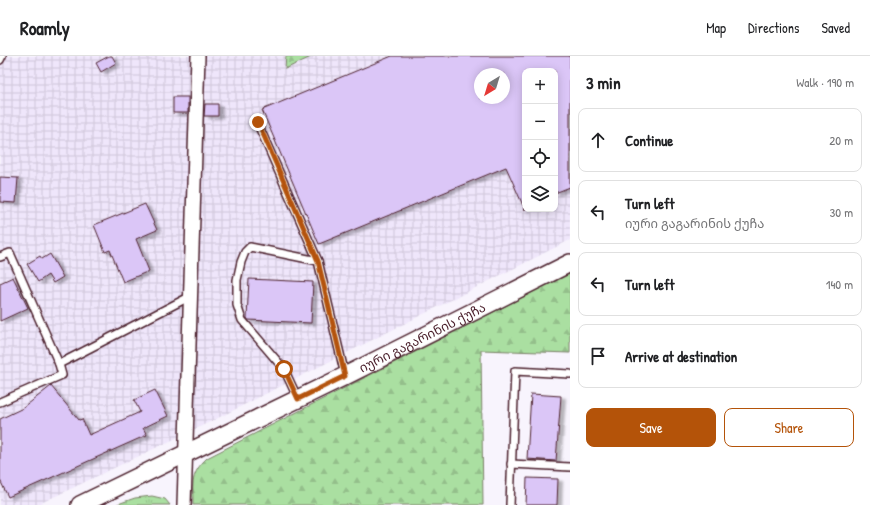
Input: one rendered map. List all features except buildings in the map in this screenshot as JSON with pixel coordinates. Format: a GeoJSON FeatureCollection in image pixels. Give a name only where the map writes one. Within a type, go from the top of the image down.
{"type":"FeatureCollection","features":[{"type":"Feature","properties":{"kind":"street"},"geometry":{"type":"LineString","coordinates":[[184,505],[198,56]]}},
{"type":"Feature","properties":{"kind":"street","name":"იური გაგარინის ქუჩა"},"geometry":{"type":"LineString","coordinates":[[80,505],[345,376],[570,263]]}},
{"type":"Feature","properties":{"kind":"lane"},"geometry":{"type":"LineString","coordinates":[[0,60],[2,56]]}},
{"type":"Feature","properties":{"kind":"lane"},"geometry":{"type":"LineString","coordinates":[[258,122],[318,261],[345,376]]}},
{"type":"Feature","properties":{"kind":"lane"},"geometry":{"type":"LineString","coordinates":[[298,399],[284,369],[242,320],[237,305],[236,280],[245,252],[250,247],[318,261]]}},
{"type":"Feature","properties":{"kind":"lane"},"geometry":{"type":"LineString","coordinates":[[0,257],[10,253],[59,364],[62,375],[0,402]]}},
{"type":"Feature","properties":{"kind":"lane"},"geometry":{"type":"LineString","coordinates":[[59,364],[191,296]]}},
{"type":"Feature","properties":{"kind":"lane"},"geometry":{"type":"LineString","coordinates":[[510,505],[515,371],[570,374]]}},
{"type":"Feature","properties":{"kind":"lane"},"geometry":{"type":"LineString","coordinates":[[511,464],[570,467]]}},
{"type":"Feature","properties":{"kind":"shaded area"},"geometry":{"type":"Polygon","coordinates":[[[0,56],[570,56],[570,240],[216,419],[37,505],[0,505],[0,56]]]}},
{"type":"Feature","properties":{"kind":"green space"},"geometry":{"type":"Polygon","coordinates":[[[286,56],[313,56],[285,69],[286,56]]]}},
{"type":"Feature","properties":{"kind":"green space"},"geometry":{"type":"Polygon","coordinates":[[[570,273],[570,353],[481,350],[483,505],[193,505],[193,485],[195,474],[207,458],[570,273]]]}},
{"type":"Feature","properties":{"kind":"green space"},"geometry":{"type":"Polygon","coordinates":[[[152,496],[165,499],[170,505],[115,505],[135,498],[152,496]]]}},
{"type":"Feature","properties":{"kind":"route"},"geometry":{"type":"LineString","coordinates":[[258,122],[318,261],[345,376],[298,399],[284,369]]}}]}
